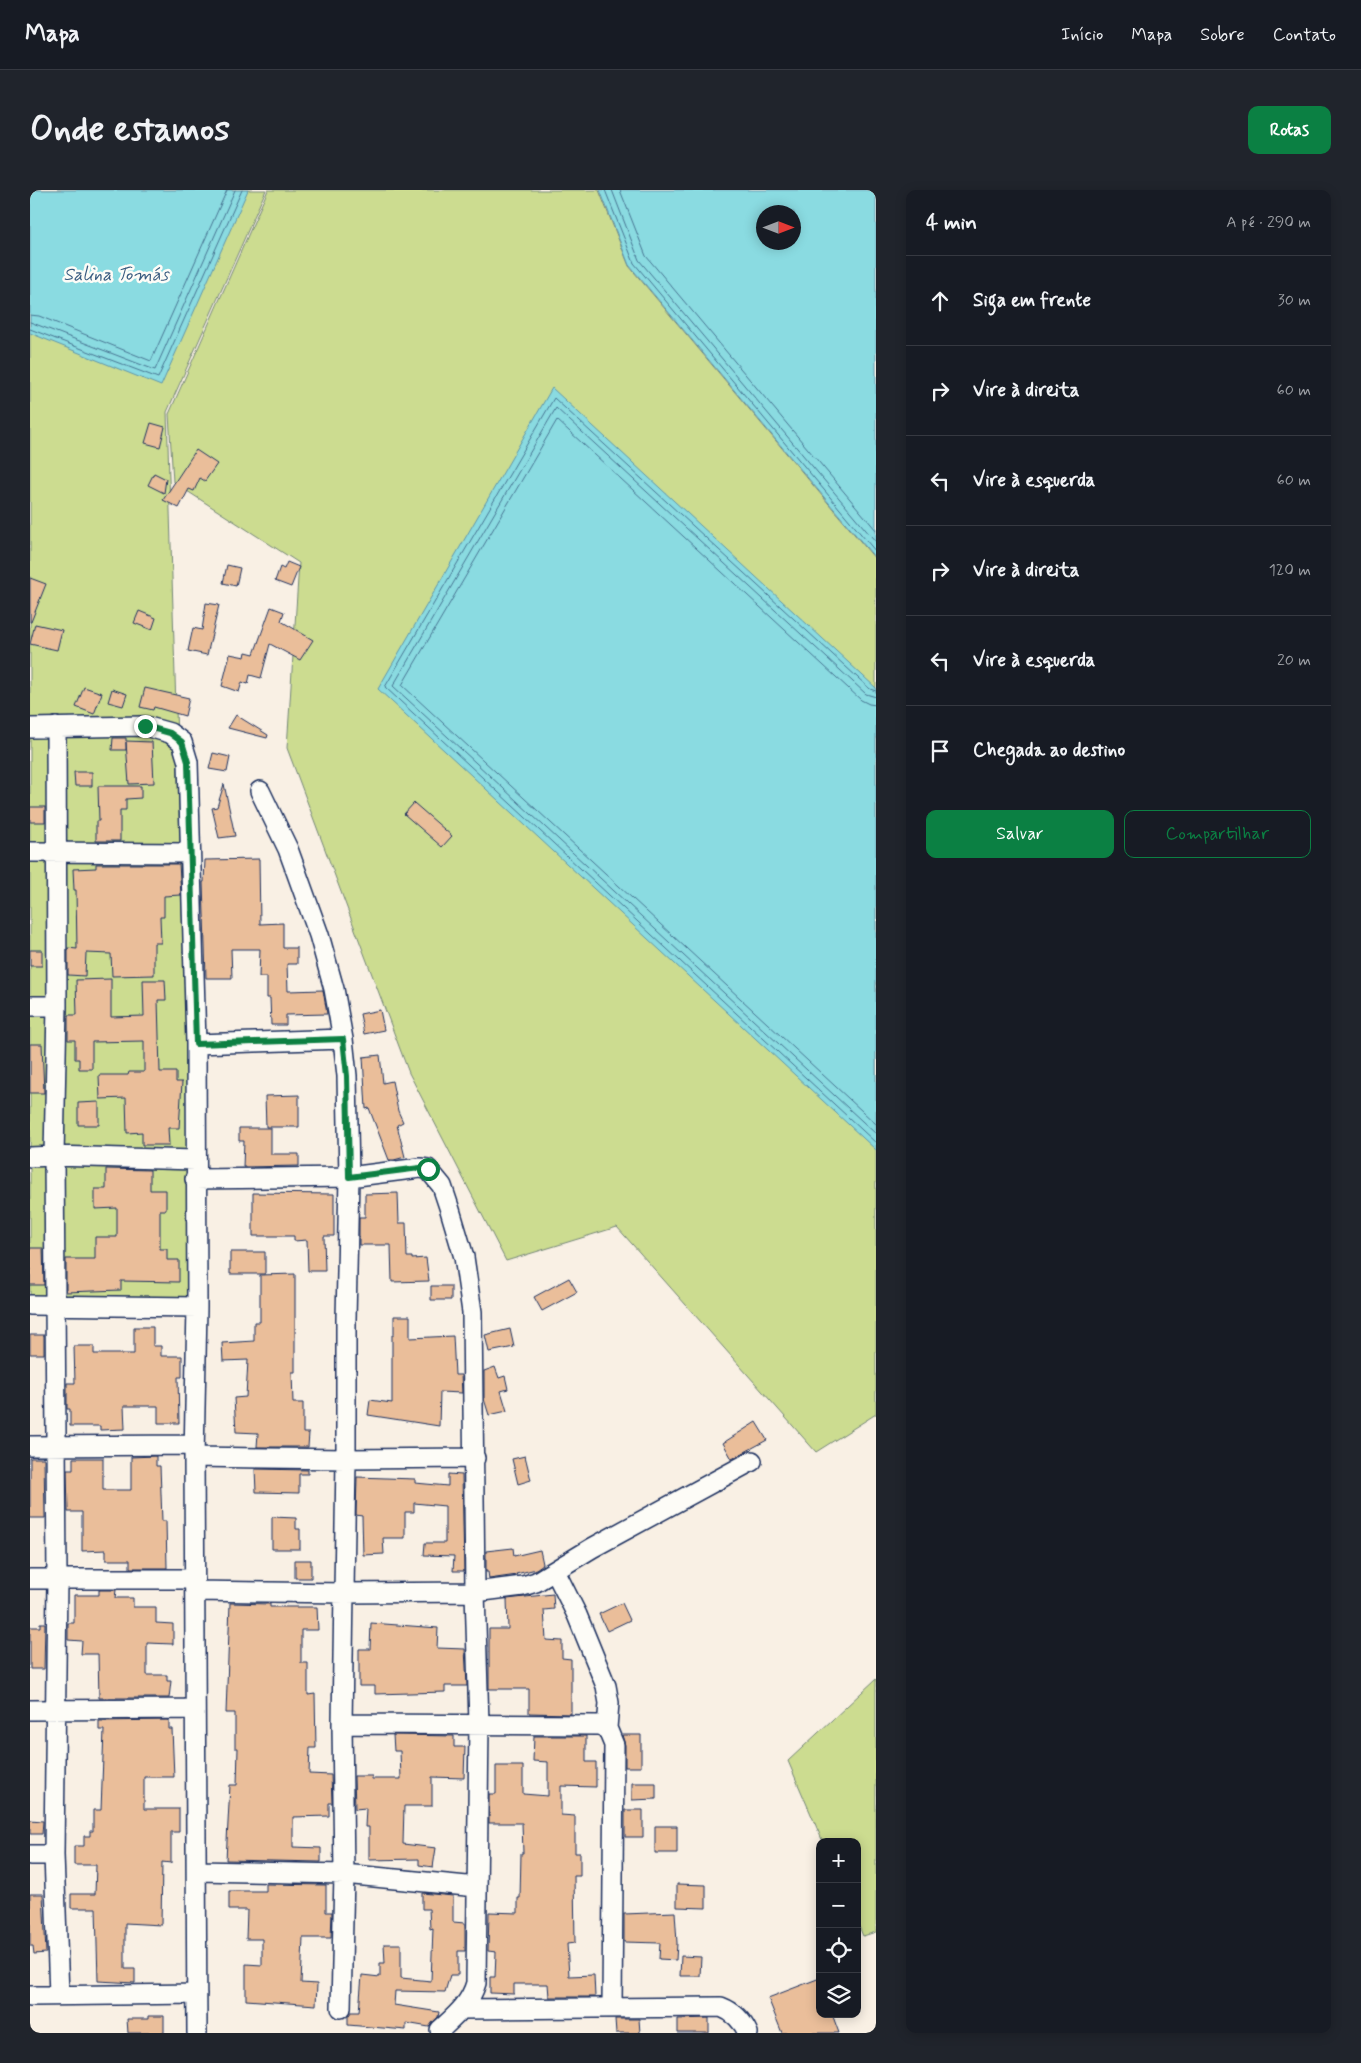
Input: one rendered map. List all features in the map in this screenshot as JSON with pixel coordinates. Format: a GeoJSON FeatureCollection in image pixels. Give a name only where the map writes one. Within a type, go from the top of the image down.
{"type":"FeatureCollection","features":[{"type":"Feature","properties":{"kind":"street"},"geometry":{"type":"LineString","coordinates":[[30,728],[145,726],[170,733],[182,742],[188,762],[196,1044],[197,1307],[194,1451],[197,2033]]}},
{"type":"Feature","properties":{"kind":"street"},"geometry":{"type":"LineString","coordinates":[[56,727],[57,1006],[54,1156],[57,1579],[54,1855],[59,1995]]}},
{"type":"Feature","properties":{"kind":"street"},"geometry":{"type":"LineString","coordinates":[[260,790],[288,849],[319,935],[334,989],[343,1039],[347,1076],[349,1177],[342,1724],[344,1874],[342,2008]]}},
{"type":"Feature","properties":{"kind":"street"},"geometry":{"type":"LineString","coordinates":[[30,852],[190,853]]}},
{"type":"Feature","properties":{"kind":"street"},"geometry":{"type":"LineString","coordinates":[[30,1006],[57,1006]]}},
{"type":"Feature","properties":{"kind":"street"},"geometry":{"type":"LineString","coordinates":[[196,1044],[343,1039]]}},
{"type":"Feature","properties":{"kind":"street"},"geometry":{"type":"LineString","coordinates":[[30,1157],[54,1156],[196,1170],[349,1177],[420,1168],[428,1169],[442,1186],[464,1257],[472,1312],[475,1592],[479,1723],[476,1983],[472,1996],[462,2009],[440,2030]]}},
{"type":"Feature","properties":{"kind":"street"},"geometry":{"type":"LineString","coordinates":[[30,1305],[197,1307]]}},
{"type":"Feature","properties":{"kind":"street"},"geometry":{"type":"LineString","coordinates":[[30,1446],[194,1451],[346,1460],[475,1458]]}},
{"type":"Feature","properties":{"kind":"street"},"geometry":{"type":"LineString","coordinates":[[30,1578],[345,1593],[475,1592],[523,1586],[536,1582],[592,1548],[752,1461]]}},
{"type":"Feature","properties":{"kind":"street"},"geometry":{"type":"LineString","coordinates":[[555,1571],[577,1615],[606,1686],[609,1703],[608,1728],[614,1745],[612,2007]]}},
{"type":"Feature","properties":{"kind":"street"},"geometry":{"type":"LineString","coordinates":[[30,1710],[195,1709]]}},
{"type":"Feature","properties":{"kind":"street"},"geometry":{"type":"LineString","coordinates":[[342,1724],[479,1723],[599,1725],[608,1728]]}},
{"type":"Feature","properties":{"kind":"street"},"geometry":{"type":"LineString","coordinates":[[30,1855],[54,1855]]}},
{"type":"Feature","properties":{"kind":"street"},"geometry":{"type":"LineString","coordinates":[[197,1872],[344,1874],[477,1887]]}},
{"type":"Feature","properties":{"kind":"street"},"geometry":{"type":"LineString","coordinates":[[30,1996],[197,1994]]}},
{"type":"Feature","properties":{"kind":"street"},"geometry":{"type":"LineString","coordinates":[[462,2009],[721,2007],[732,2011],[743,2023],[748,2033]]}},
{"type":"Feature","properties":{"kind":"green space"},"geometry":{"type":"Polygon","coordinates":[[[30,190],[266,190],[167,412],[194,1302],[30,1305],[30,190]]]}},
{"type":"Feature","properties":{"kind":"green space"},"geometry":{"type":"Polygon","coordinates":[[[268,190],[599,190],[629,266],[876,560],[876,1414],[816,1452],[617,1227],[506,1261],[409,1073],[287,748],[299,563],[173,482],[169,414],[268,190]]]}},
{"type":"Feature","properties":{"kind":"green space"},"geometry":{"type":"Polygon","coordinates":[[[876,1679],[876,1932],[863,1936],[861,1931],[861,1838],[821,1838],[788,1761],[876,1679]]]}},
{"type":"Feature","properties":{"kind":"water","name":"Salina Tomás"},"geometry":{"type":"Polygon","coordinates":[[[30,190],[248,190],[161,386],[30,333],[30,190]]]}},
{"type":"Feature","properties":{"kind":"water"},"geometry":{"type":"Polygon","coordinates":[[[600,190],[876,190],[876,559],[629,265],[600,190]]]}},
{"type":"Feature","properties":{"kind":"water"},"geometry":{"type":"Polygon","coordinates":[[[552,388],[876,688],[876,1150],[378,689],[552,388]]]}},
{"type":"Feature","properties":{"kind":"building"},"geometry":{"type":"Polygon","coordinates":[[[151,423],[165,427],[160,447],[145,443],[151,423]]]}},
{"type":"Feature","properties":{"kind":"building"},"geometry":{"type":"Polygon","coordinates":[[[196,450],[217,464],[205,481],[200,478],[194,491],[189,489],[179,508],[163,500],[196,450]]]}},
{"type":"Feature","properties":{"kind":"building"},"geometry":{"type":"Polygon","coordinates":[[[154,473],[166,479],[164,493],[148,485],[154,473]]]}},
{"type":"Feature","properties":{"kind":"building"},"geometry":{"type":"Polygon","coordinates":[[[287,562],[299,567],[291,587],[275,581],[280,567],[284,569],[287,562]]]}},
{"type":"Feature","properties":{"kind":"building"},"geometry":{"type":"Polygon","coordinates":[[[227,565],[240,568],[236,586],[223,583],[227,565]]]}},
{"type":"Feature","properties":{"kind":"building"},"geometry":{"type":"Polygon","coordinates":[[[30,578],[46,584],[31,622],[30,622],[30,578]]]}},
{"type":"Feature","properties":{"kind":"building"},"geometry":{"type":"Polygon","coordinates":[[[206,603],[219,605],[207,655],[188,651],[193,628],[202,630],[206,603]]]}},
{"type":"Feature","properties":{"kind":"building"},"geometry":{"type":"Polygon","coordinates":[[[271,607],[284,612],[281,621],[313,640],[300,660],[270,644],[261,678],[250,675],[248,684],[242,682],[239,692],[222,686],[230,654],[245,657],[246,652],[254,654],[271,607]]]}},
{"type":"Feature","properties":{"kind":"building"},"geometry":{"type":"Polygon","coordinates":[[[139,611],[156,618],[152,630],[134,623],[139,611]]]}},
{"type":"Feature","properties":{"kind":"building"},"geometry":{"type":"Polygon","coordinates":[[[35,624],[62,630],[57,650],[30,644],[35,624]]]}},
{"type":"Feature","properties":{"kind":"building"},"geometry":{"type":"Polygon","coordinates":[[[84,687],[102,693],[94,714],[76,707],[84,687]]]}},
{"type":"Feature","properties":{"kind":"building"},"geometry":{"type":"Polygon","coordinates":[[[145,688],[189,698],[185,716],[154,707],[153,710],[140,707],[145,688]]]}},
{"type":"Feature","properties":{"kind":"building"},"geometry":{"type":"Polygon","coordinates":[[[112,689],[127,694],[123,706],[108,702],[112,689]]]}},
{"type":"Feature","properties":{"kind":"building"},"geometry":{"type":"Polygon","coordinates":[[[236,715],[268,735],[267,738],[228,728],[236,715]]]}},
{"type":"Feature","properties":{"kind":"building"},"geometry":{"type":"Polygon","coordinates":[[[113,738],[126,738],[126,741],[152,742],[154,783],[129,784],[126,742],[126,750],[112,750],[113,738]]]}},
{"type":"Feature","properties":{"kind":"building"},"geometry":{"type":"Polygon","coordinates":[[[213,753],[230,757],[227,772],[209,769],[213,753]]]}},
{"type":"Feature","properties":{"kind":"building"},"geometry":{"type":"Polygon","coordinates":[[[74,772],[92,772],[92,786],[75,786],[74,772]]]}},
{"type":"Feature","properties":{"kind":"building"},"geometry":{"type":"Polygon","coordinates":[[[224,784],[235,836],[219,838],[212,808],[217,807],[224,784]]]}},
{"type":"Feature","properties":{"kind":"building"},"geometry":{"type":"Polygon","coordinates":[[[98,786],[141,786],[141,798],[126,799],[126,810],[120,810],[120,841],[96,841],[96,821],[99,821],[98,786]]]}},
{"type":"Feature","properties":{"kind":"building"},"geometry":{"type":"Polygon","coordinates":[[[414,803],[452,836],[442,847],[404,814],[414,803]]]}},
{"type":"Feature","properties":{"kind":"building"},"geometry":{"type":"Polygon","coordinates":[[[30,807],[45,807],[45,822],[30,822],[30,807]]]}},
{"type":"Feature","properties":{"kind":"building"},"geometry":{"type":"Polygon","coordinates":[[[259,859],[260,924],[283,923],[283,948],[297,948],[297,964],[287,964],[288,991],[323,990],[327,1014],[286,1015],[286,1025],[271,1025],[270,998],[267,998],[267,977],[259,977],[260,949],[231,949],[232,978],[206,978],[203,882],[205,860],[259,859]]]}},
{"type":"Feature","properties":{"kind":"building"},"geometry":{"type":"Polygon","coordinates":[[[96,864],[179,864],[181,895],[164,896],[164,917],[160,917],[161,943],[154,943],[154,975],[112,976],[111,954],[86,953],[85,976],[68,975],[68,948],[77,949],[76,890],[74,890],[73,869],[96,868],[96,864]]]}},
{"type":"Feature","properties":{"kind":"building"},"geometry":{"type":"Polygon","coordinates":[[[30,950],[42,950],[42,966],[30,966],[30,950]]]}},
{"type":"Feature","properties":{"kind":"building"},"geometry":{"type":"Polygon","coordinates":[[[111,979],[111,1017],[144,1016],[143,980],[165,980],[166,1000],[158,1000],[160,1072],[176,1072],[176,1082],[182,1082],[179,1128],[168,1128],[169,1145],[142,1145],[142,1132],[127,1133],[126,1098],[100,1099],[99,1075],[128,1075],[129,1072],[144,1072],[144,1041],[92,1042],[92,1069],[79,1069],[79,1059],[75,1059],[75,1040],[68,1040],[68,1015],[77,1015],[76,980],[111,979]]]}},
{"type":"Feature","properties":{"kind":"building"},"geometry":{"type":"Polygon","coordinates":[[[380,1010],[384,1030],[364,1034],[360,1014],[380,1010]]]}},
{"type":"Feature","properties":{"kind":"building"},"geometry":{"type":"Polygon","coordinates":[[[30,1044],[42,1044],[44,1093],[30,1093],[30,1044]]]}},
{"type":"Feature","properties":{"kind":"building"},"geometry":{"type":"Polygon","coordinates":[[[380,1055],[383,1083],[392,1081],[398,1111],[403,1122],[397,1125],[405,1157],[394,1160],[389,1160],[369,1108],[366,1109],[363,1057],[380,1055]]]}},
{"type":"Feature","properties":{"kind":"building"},"geometry":{"type":"Polygon","coordinates":[[[299,1095],[299,1127],[266,1127],[265,1096],[299,1095]]]}},
{"type":"Feature","properties":{"kind":"building"},"geometry":{"type":"Polygon","coordinates":[[[99,1102],[99,1125],[78,1125],[78,1103],[99,1102]]]}},
{"type":"Feature","properties":{"kind":"building"},"geometry":{"type":"Polygon","coordinates":[[[239,1128],[271,1128],[271,1154],[299,1154],[299,1166],[243,1167],[244,1141],[239,1141],[239,1128]]]}},
{"type":"Feature","properties":{"kind":"building"},"geometry":{"type":"Polygon","coordinates":[[[106,1169],[150,1170],[150,1190],[166,1190],[166,1210],[160,1210],[160,1249],[167,1249],[167,1260],[179,1260],[179,1282],[121,1281],[121,1290],[66,1292],[66,1259],[95,1259],[95,1237],[117,1237],[117,1208],[95,1209],[95,1189],[106,1189],[106,1169]]]}},
{"type":"Feature","properties":{"kind":"building"},"geometry":{"type":"Polygon","coordinates":[[[253,1193],[334,1194],[334,1236],[324,1236],[325,1271],[308,1271],[307,1240],[294,1241],[294,1236],[253,1236],[253,1193]]]}},
{"type":"Feature","properties":{"kind":"building"},"geometry":{"type":"Polygon","coordinates":[[[398,1193],[399,1223],[406,1223],[407,1257],[412,1257],[412,1259],[426,1258],[429,1281],[392,1282],[391,1245],[359,1245],[359,1217],[365,1217],[365,1194],[398,1193]]]}},
{"type":"Feature","properties":{"kind":"building"},"geometry":{"type":"Polygon","coordinates":[[[30,1248],[43,1248],[44,1285],[30,1285],[30,1248]]]}},
{"type":"Feature","properties":{"kind":"building"},"geometry":{"type":"Polygon","coordinates":[[[230,1252],[265,1252],[265,1274],[230,1274],[230,1252]]]}},
{"type":"Feature","properties":{"kind":"building"},"geometry":{"type":"Polygon","coordinates":[[[295,1274],[295,1372],[292,1372],[293,1403],[303,1403],[303,1433],[309,1433],[308,1447],[257,1447],[258,1433],[236,1432],[234,1398],[246,1397],[248,1360],[223,1361],[222,1343],[254,1341],[254,1322],[260,1322],[260,1275],[295,1274]]]}},
{"type":"Feature","properties":{"kind":"building"},"geometry":{"type":"Polygon","coordinates":[[[569,1278],[577,1292],[542,1311],[534,1297],[569,1278]]]}},
{"type":"Feature","properties":{"kind":"building"},"geometry":{"type":"Polygon","coordinates":[[[431,1286],[451,1286],[451,1300],[431,1300],[431,1286]]]}},
{"type":"Feature","properties":{"kind":"building"},"geometry":{"type":"Polygon","coordinates":[[[394,1316],[410,1316],[410,1338],[453,1336],[455,1375],[461,1375],[462,1393],[440,1392],[439,1426],[368,1415],[370,1400],[392,1403],[392,1335],[394,1335],[394,1316]]]}},
{"type":"Feature","properties":{"kind":"building"},"geometry":{"type":"Polygon","coordinates":[[[134,1327],[153,1327],[153,1346],[161,1346],[161,1356],[182,1356],[182,1377],[178,1377],[179,1423],[158,1423],[158,1406],[124,1406],[125,1429],[100,1430],[100,1426],[70,1426],[70,1409],[67,1409],[67,1383],[75,1383],[74,1346],[94,1346],[94,1354],[134,1354],[134,1327]]]}},
{"type":"Feature","properties":{"kind":"building"},"geometry":{"type":"Polygon","coordinates":[[[510,1329],[514,1347],[489,1352],[485,1335],[510,1329]]]}},
{"type":"Feature","properties":{"kind":"building"},"geometry":{"type":"Polygon","coordinates":[[[30,1335],[44,1335],[44,1354],[30,1354],[30,1335]]]}},
{"type":"Feature","properties":{"kind":"building"},"geometry":{"type":"Polygon","coordinates":[[[495,1367],[499,1378],[505,1376],[508,1389],[501,1391],[507,1411],[489,1415],[484,1399],[484,1371],[495,1367]]]}},
{"type":"Feature","properties":{"kind":"building"},"geometry":{"type":"Polygon","coordinates":[[[756,1422],[767,1440],[732,1459],[723,1443],[756,1422]]]}},
{"type":"Feature","properties":{"kind":"building"},"geometry":{"type":"Polygon","coordinates":[[[156,1456],[156,1466],[160,1466],[162,1521],[166,1521],[167,1568],[130,1568],[130,1560],[106,1560],[106,1550],[82,1551],[82,1512],[68,1512],[67,1470],[73,1470],[73,1458],[103,1458],[103,1490],[131,1490],[131,1457],[156,1456]]]}},
{"type":"Feature","properties":{"kind":"building"},"geometry":{"type":"Polygon","coordinates":[[[525,1456],[531,1480],[518,1484],[512,1459],[525,1456]]]}},
{"type":"Feature","properties":{"kind":"building"},"geometry":{"type":"Polygon","coordinates":[[[30,1458],[44,1458],[45,1518],[30,1518],[30,1458]]]}},
{"type":"Feature","properties":{"kind":"building"},"geometry":{"type":"Polygon","coordinates":[[[255,1469],[308,1470],[308,1474],[299,1474],[299,1493],[256,1492],[255,1469]]]}},
{"type":"Feature","properties":{"kind":"building"},"geometry":{"type":"Polygon","coordinates":[[[448,1474],[462,1475],[464,1571],[453,1571],[454,1556],[424,1555],[425,1543],[445,1543],[445,1506],[414,1503],[414,1512],[405,1512],[405,1538],[383,1538],[384,1554],[363,1555],[362,1516],[356,1515],[357,1477],[415,1479],[415,1483],[448,1486],[448,1474]]]}},
{"type":"Feature","properties":{"kind":"building"},"geometry":{"type":"Polygon","coordinates":[[[272,1517],[296,1518],[296,1529],[300,1529],[300,1549],[272,1549],[272,1517]]]}},
{"type":"Feature","properties":{"kind":"building"},"geometry":{"type":"Polygon","coordinates":[[[513,1548],[514,1556],[540,1550],[543,1564],[536,1569],[517,1575],[489,1579],[488,1572],[486,1572],[486,1551],[513,1548]]]}},
{"type":"Feature","properties":{"kind":"building"},"geometry":{"type":"Polygon","coordinates":[[[295,1560],[311,1560],[311,1578],[295,1578],[295,1560]]]}},
{"type":"Feature","properties":{"kind":"building"},"geometry":{"type":"Polygon","coordinates":[[[99,1590],[116,1590],[115,1598],[133,1598],[133,1607],[156,1607],[156,1623],[173,1624],[173,1644],[147,1643],[147,1675],[167,1675],[167,1681],[171,1681],[169,1698],[99,1698],[98,1654],[81,1654],[82,1641],[68,1640],[68,1623],[74,1623],[74,1595],[99,1595],[99,1590]]]}},
{"type":"Feature","properties":{"kind":"building"},"geometry":{"type":"Polygon","coordinates":[[[553,1594],[554,1609],[544,1610],[546,1640],[562,1641],[562,1658],[571,1659],[571,1714],[529,1713],[529,1689],[489,1689],[489,1629],[508,1629],[507,1599],[553,1594]]]}},
{"type":"Feature","properties":{"kind":"building"},"geometry":{"type":"Polygon","coordinates":[[[230,1603],[270,1604],[270,1607],[317,1607],[318,1630],[301,1630],[301,1663],[308,1663],[308,1695],[315,1694],[316,1748],[310,1748],[309,1774],[331,1775],[332,1803],[329,1803],[329,1816],[293,1817],[293,1847],[321,1848],[321,1862],[226,1860],[230,1785],[237,1785],[238,1748],[235,1748],[235,1713],[226,1713],[230,1603]]]}},
{"type":"Feature","properties":{"kind":"building"},"geometry":{"type":"Polygon","coordinates":[[[622,1603],[630,1620],[607,1631],[599,1614],[622,1603]]]}},
{"type":"Feature","properties":{"kind":"building"},"geometry":{"type":"Polygon","coordinates":[[[40,1623],[45,1623],[44,1669],[30,1669],[30,1627],[40,1627],[40,1623]]]}},
{"type":"Feature","properties":{"kind":"building"},"geometry":{"type":"Polygon","coordinates":[[[371,1623],[438,1628],[437,1648],[465,1649],[467,1686],[445,1686],[445,1692],[375,1694],[375,1686],[359,1686],[359,1649],[370,1649],[371,1623]]]}},
{"type":"Feature","properties":{"kind":"building"},"geometry":{"type":"Polygon","coordinates":[[[169,1720],[169,1729],[172,1729],[174,1777],[144,1777],[144,1809],[179,1809],[179,1832],[171,1832],[171,1863],[162,1862],[161,1925],[125,1923],[125,1969],[135,1969],[135,1983],[98,1981],[96,1908],[71,1908],[71,1894],[95,1894],[96,1865],[74,1865],[74,1846],[84,1846],[84,1836],[90,1836],[90,1831],[93,1831],[93,1810],[101,1810],[104,1730],[99,1730],[99,1721],[169,1720]]]}},
{"type":"Feature","properties":{"kind":"building"},"geometry":{"type":"Polygon","coordinates":[[[393,1735],[454,1736],[454,1747],[465,1747],[464,1778],[432,1777],[432,1806],[404,1806],[403,1844],[436,1848],[433,1867],[419,1865],[419,1859],[369,1860],[369,1827],[365,1827],[366,1808],[355,1809],[354,1776],[372,1776],[372,1779],[401,1779],[400,1751],[394,1751],[393,1735]]]}},
{"type":"Feature","properties":{"kind":"building"},"geometry":{"type":"Polygon","coordinates":[[[622,1735],[641,1735],[641,1767],[625,1767],[625,1745],[622,1735]]]}},
{"type":"Feature","properties":{"kind":"building"},"geometry":{"type":"Polygon","coordinates":[[[534,1736],[586,1736],[586,1762],[596,1762],[596,1787],[561,1786],[561,1815],[575,1816],[575,1853],[580,1853],[580,1876],[574,1876],[575,1943],[567,1944],[569,1976],[594,1975],[595,1997],[549,1997],[548,1984],[514,1984],[514,1994],[490,1993],[490,1977],[495,1977],[496,1952],[488,1951],[489,1912],[518,1913],[521,1853],[523,1853],[522,1823],[489,1823],[489,1794],[496,1794],[496,1766],[523,1766],[523,1794],[548,1796],[548,1762],[533,1761],[534,1736]]]}},
{"type":"Feature","properties":{"kind":"building"},"geometry":{"type":"Polygon","coordinates":[[[632,1783],[656,1783],[656,1799],[632,1800],[632,1783]]]}},
{"type":"Feature","properties":{"kind":"building"},"geometry":{"type":"Polygon","coordinates":[[[625,1810],[643,1810],[643,1837],[625,1837],[625,1810]]]}},
{"type":"Feature","properties":{"kind":"building"},"geometry":{"type":"Polygon","coordinates":[[[30,1820],[43,1821],[42,1834],[30,1834],[30,1820]]]}},
{"type":"Feature","properties":{"kind":"building"},"geometry":{"type":"Polygon","coordinates":[[[655,1826],[677,1826],[677,1853],[655,1853],[655,1826]]]}},
{"type":"Feature","properties":{"kind":"building"},"geometry":{"type":"Polygon","coordinates":[[[266,1884],[326,1885],[326,1912],[332,1912],[331,1938],[303,1938],[301,1983],[317,1984],[316,2005],[246,2000],[246,1964],[262,1965],[262,1939],[246,1939],[247,1910],[229,1910],[229,1891],[266,1891],[266,1884]]]}},
{"type":"Feature","properties":{"kind":"building"},"geometry":{"type":"Polygon","coordinates":[[[677,1884],[706,1885],[706,1908],[677,1907],[677,1884]]]}},
{"type":"Feature","properties":{"kind":"building"},"geometry":{"type":"Polygon","coordinates":[[[422,1893],[453,1896],[453,1922],[465,1923],[465,1951],[458,1951],[458,1975],[450,1975],[445,1992],[395,1991],[394,2005],[439,2012],[438,2017],[429,2027],[406,2023],[406,2030],[348,2025],[348,2016],[351,2012],[359,2012],[362,1975],[380,1977],[380,1963],[385,1963],[384,1944],[401,1944],[401,1978],[431,1981],[433,1928],[430,1929],[429,1909],[422,1909],[422,1893]]]}},
{"type":"Feature","properties":{"kind":"building"},"geometry":{"type":"Polygon","coordinates":[[[30,1894],[43,1894],[46,1953],[34,1954],[33,1946],[30,1946],[30,1894]]]}},
{"type":"Feature","properties":{"kind":"building"},"geometry":{"type":"Polygon","coordinates":[[[675,1912],[676,1960],[659,1959],[660,1943],[624,1942],[624,1914],[675,1912]]]}},
{"type":"Feature","properties":{"kind":"building"},"geometry":{"type":"Polygon","coordinates":[[[681,1956],[701,1957],[700,1976],[680,1976],[681,1956]]]}},
{"type":"Feature","properties":{"kind":"building"},"geometry":{"type":"Polygon","coordinates":[[[816,1980],[816,2018],[833,2018],[839,2033],[782,2033],[768,1998],[816,1980]]]}},
{"type":"Feature","properties":{"kind":"building"},"geometry":{"type":"Polygon","coordinates":[[[148,2016],[164,2016],[164,2033],[128,2033],[127,2019],[148,2019],[148,2016]]]}},
{"type":"Feature","properties":{"kind":"building"},"geometry":{"type":"Polygon","coordinates":[[[709,2018],[709,2033],[678,2033],[678,2019],[709,2018]]]}},
{"type":"Feature","properties":{"kind":"building"},"geometry":{"type":"Polygon","coordinates":[[[615,2019],[639,2019],[640,2033],[616,2033],[615,2019]]]}},
{"type":"Feature","properties":{"kind":"route"},"geometry":{"type":"LineString","coordinates":[[145,726],[170,733],[182,742],[188,762],[196,1044],[343,1039],[347,1076],[349,1177],[420,1168],[428,1169]]}}]}
